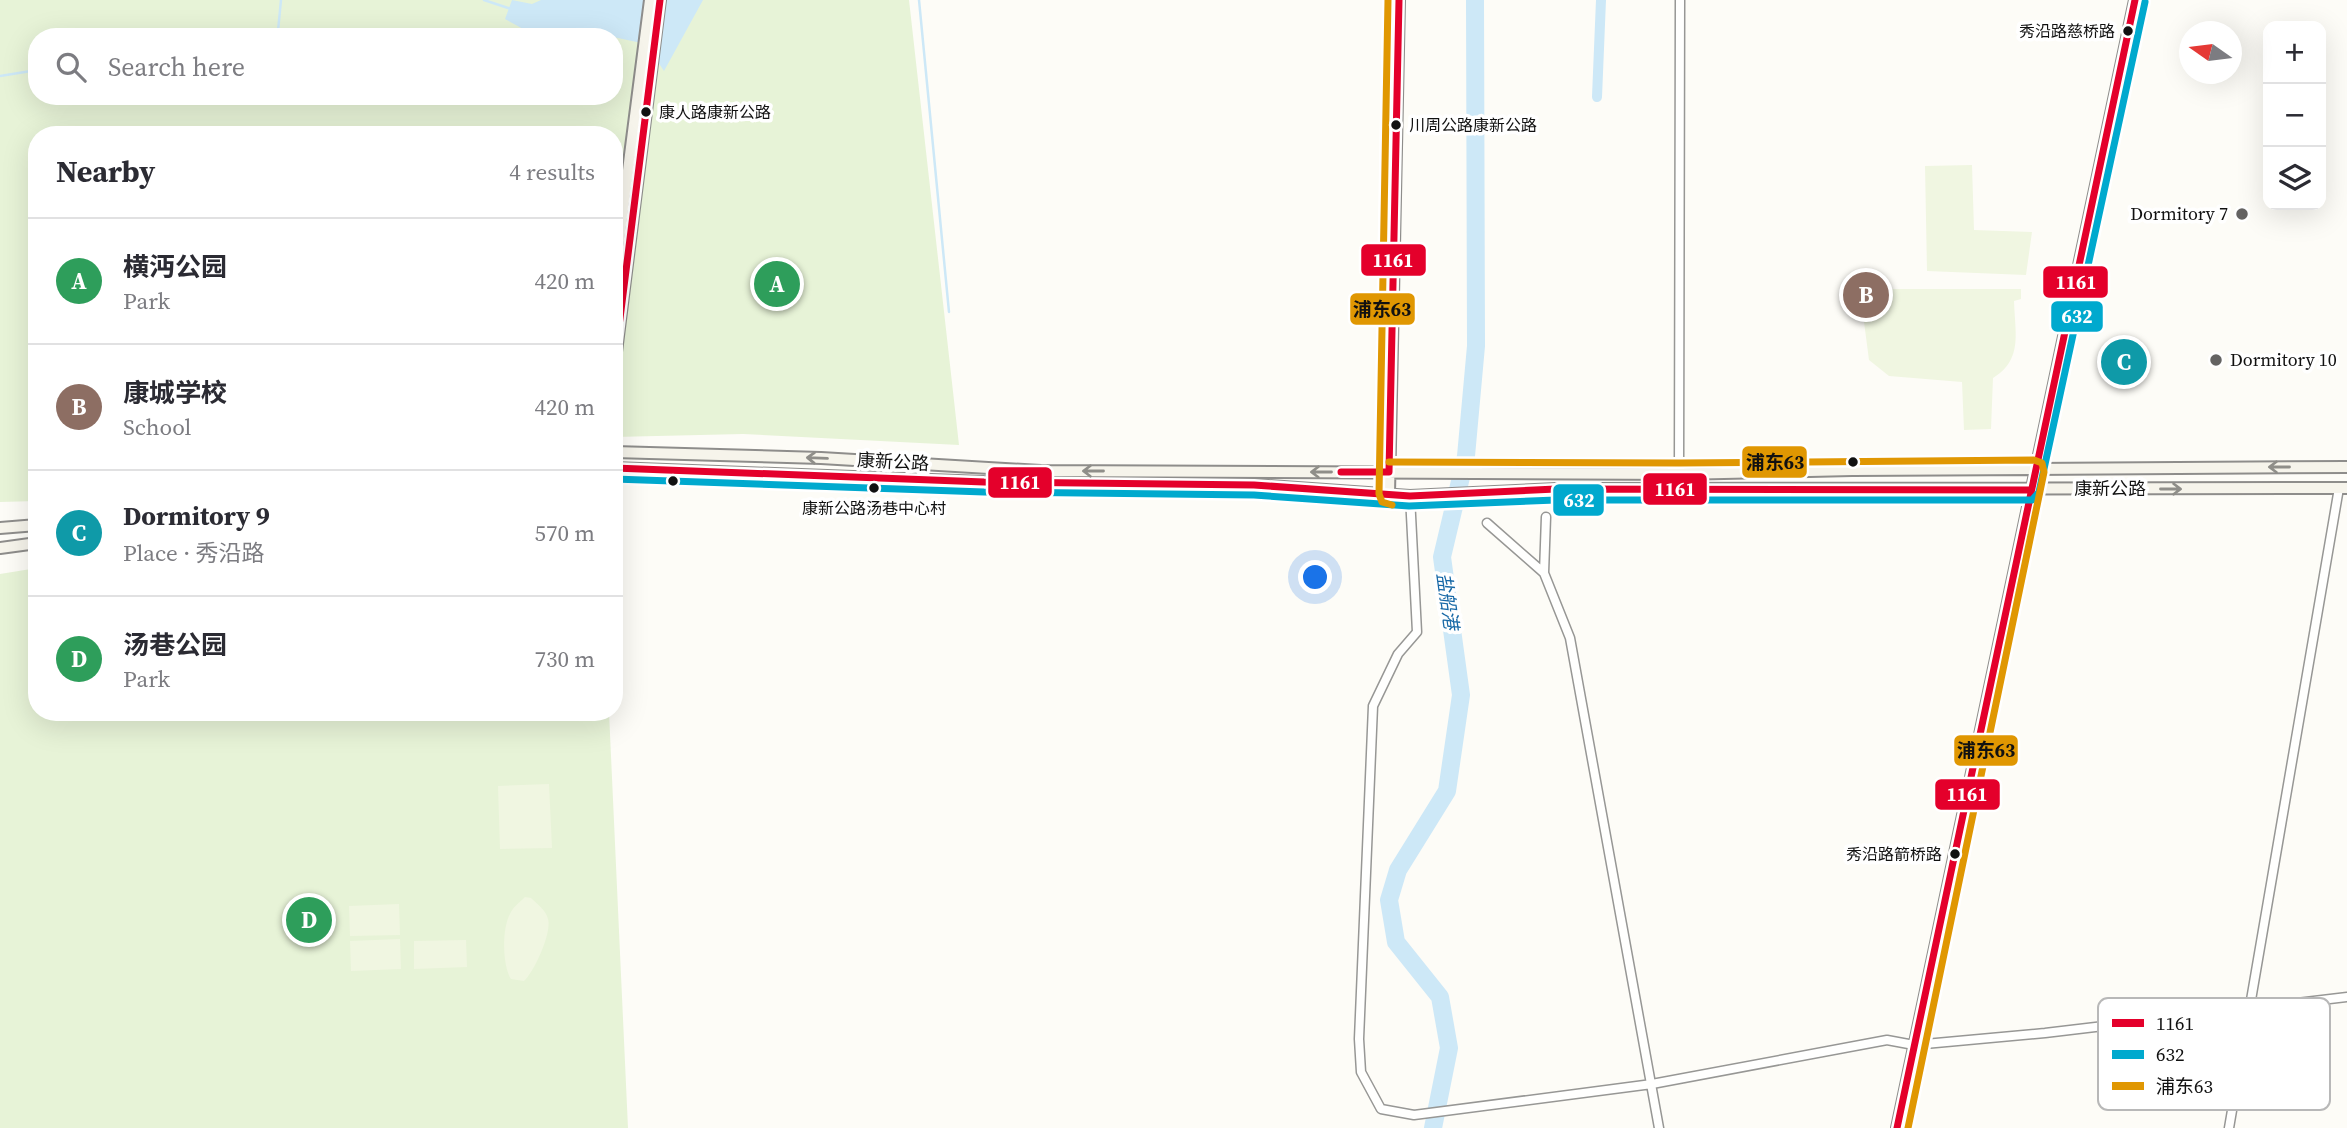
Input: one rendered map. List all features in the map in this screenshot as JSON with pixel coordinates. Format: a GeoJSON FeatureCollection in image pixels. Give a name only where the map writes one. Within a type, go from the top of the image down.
{"type":"FeatureCollection","features":[{"type":"Feature","properties":{"kind":"main road"},"geometry":{"type":"LineString","coordinates":[[623,209],[650,0]]}},
{"type":"Feature","properties":{"kind":"main road"},"geometry":{"type":"LineString","coordinates":[[623,296],[660,0]]}},
{"type":"Feature","properties":{"kind":"main road"},"geometry":{"type":"LineString","coordinates":[[1389,494],[1399,0]]}},
{"type":"Feature","properties":{"kind":"main road"},"geometry":{"type":"LineString","coordinates":[[1897,1128],[2029,490],[2135,0]]}},
{"type":"Feature","properties":{"kind":"main road","name":"康新公路"},"geometry":{"type":"LineString","coordinates":[[623,452],[821,458],[1041,471],[1679,474],[2347,467]]}},
{"type":"Feature","properties":{"kind":"main road","name":"康新公路"},"geometry":{"type":"LineString","coordinates":[[623,468],[984,482],[1255,485],[1410,496],[1556,489],[2343,488]]}},
{"type":"Feature","properties":{"kind":"main road"},"geometry":{"type":"LineString","coordinates":[[0,528],[28,526]]}},
{"type":"Feature","properties":{"kind":"main road"},"geometry":{"type":"LineString","coordinates":[[0,548],[28,544]]}},
{"type":"Feature","properties":{"kind":"street"},"geometry":{"type":"LineString","coordinates":[[1679,474],[1680,0]]}},
{"type":"Feature","properties":{"kind":"street"},"geometry":{"type":"LineString","coordinates":[[2250,998],[2343,488]]}},
{"type":"Feature","properties":{"kind":"street"},"geometry":{"type":"LineString","coordinates":[[1410,496],[1418,632],[1398,653],[1373,706],[1360,982],[1362,1072],[1381,1109],[1414,1115],[1652,1084],[1887,1040],[1914,1045],[2098,1026]]}},
{"type":"Feature","properties":{"kind":"street"},"geometry":{"type":"LineString","coordinates":[[1546,517],[1544,573],[1570,638],[1659,1128]]}},
{"type":"Feature","properties":{"kind":"street"},"geometry":{"type":"LineString","coordinates":[[1487,523],[1544,573]]}},
{"type":"Feature","properties":{"kind":"street"},"geometry":{"type":"LineString","coordinates":[[2229,1128],[2232,1110]]}},
{"type":"Feature","properties":{"kind":"green space"},"geometry":{"type":"Polygon","coordinates":[[[0,0],[909,0],[959,445],[743,434],[623,437],[623,126],[28,126],[28,501],[0,502],[0,0]]]}},
{"type":"Feature","properties":{"kind":"green space"},"geometry":{"type":"Polygon","coordinates":[[[1972,165],[1974,230],[2032,232],[2026,275],[1927,271],[1925,166],[1972,165]]]}},
{"type":"Feature","properties":{"kind":"green space"},"geometry":{"type":"Polygon","coordinates":[[[1857,289],[2021,289],[2021,299],[2014,301],[2016,335],[2013,354],[2003,371],[1993,378],[1991,429],[1964,430],[1962,382],[1889,376],[1869,360],[1864,322],[1874,300],[1857,299],[1857,289]]]}},
{"type":"Feature","properties":{"kind":"green space"},"geometry":{"type":"Polygon","coordinates":[[[28,569],[28,721],[609,721],[628,1128],[0,1128],[0,574],[28,569]]]}},
{"type":"Feature","properties":{"kind":"green space"},"geometry":{"type":"Polygon","coordinates":[[[549,784],[552,848],[500,849],[498,786],[549,784]]]}},
{"type":"Feature","properties":{"kind":"green space"},"geometry":{"type":"Polygon","coordinates":[[[525,897],[531,898],[543,910],[549,925],[541,952],[524,981],[511,979],[504,946],[507,920],[525,897]]]}},
{"type":"Feature","properties":{"kind":"green space"},"geometry":{"type":"Polygon","coordinates":[[[399,904],[400,935],[350,936],[349,906],[399,904]]]}},
{"type":"Feature","properties":{"kind":"green space"},"geometry":{"type":"Polygon","coordinates":[[[400,939],[401,969],[351,971],[350,941],[400,939]]]}},
{"type":"Feature","properties":{"kind":"green space"},"geometry":{"type":"Polygon","coordinates":[[[466,940],[467,967],[414,969],[414,941],[466,940]]]}},
{"type":"Feature","properties":{"kind":"water"},"geometry":{"type":"Polygon","coordinates":[[[512,0],[532,4],[541,0],[703,0],[664,71],[646,44],[623,39],[623,28],[522,28],[505,19],[512,0]]]}},
{"type":"Feature","properties":{"kind":"waterway"},"geometry":{"type":"LineString","coordinates":[[278,28],[281,0]]}},
{"type":"Feature","properties":{"kind":"waterway"},"geometry":{"type":"LineString","coordinates":[[484,0],[511,9]]}},
{"type":"Feature","properties":{"kind":"waterway"},"geometry":{"type":"LineString","coordinates":[[919,0],[949,312]]}},
{"type":"Feature","properties":{"kind":"waterway","name":"盐船港"},"geometry":{"type":"LineString","coordinates":[[1433,1128],[1449,1048],[1440,997],[1396,942],[1389,900],[1398,870],[1447,791],[1461,695],[1442,557],[1466,456],[1476,346],[1475,0]]}},
{"type":"Feature","properties":{"kind":"waterway"},"geometry":{"type":"LineString","coordinates":[[1597,97],[1601,0]]}},
{"type":"Feature","properties":{"kind":"waterway"},"geometry":{"type":"LineString","coordinates":[[0,76],[28,71]]}},
{"type":"Feature","properties":{"kind":"transit line","name":"1161"},"geometry":{"type":"LineString","coordinates":[[623,294],[660,0]]}},
{"type":"Feature","properties":{"kind":"transit line","name":"浦东63"},"geometry":{"type":"LineString","coordinates":[[1388,0],[1379,494],[1382,502],[1392,505]]}},
{"type":"Feature","properties":{"kind":"transit line","name":"1161"},"geometry":{"type":"LineString","coordinates":[[1341,472],[1389,472],[1399,0]]}},
{"type":"Feature","properties":{"kind":"transit line","name":"1161"},"geometry":{"type":"LineString","coordinates":[[1897,1128],[2135,0]]}},
{"type":"Feature","properties":{"kind":"transit line","name":"632"},"geometry":{"type":"LineString","coordinates":[[623,479],[984,492],[1254,495],[1409,506],[1556,500],[2032,500],[2039,492],[2145,2]]}},
{"type":"Feature","properties":{"kind":"transit line","name":"浦东63"},"geometry":{"type":"LineString","coordinates":[[1389,462],[2034,460],[2042,463],[2044,472],[1908,1128]]}},
{"type":"Feature","properties":{"kind":"transit line","name":"1161"},"geometry":{"type":"LineString","coordinates":[[623,468],[984,482],[1254,485],[1410,496],[1556,489],[2029,490]]}},
{"type":"Feature","properties":{"kind":"place","name":"秀沿路慈桥路"},"geometry":{"type":"Point","coordinates":[2128,31]}},
{"type":"Feature","properties":{"kind":"place","name":"康人路康新公路"},"geometry":{"type":"Point","coordinates":[646,112]}},
{"type":"Feature","properties":{"kind":"place","name":"川周公路康新公路"},"geometry":{"type":"Point","coordinates":[1396,125]}},
{"type":"Feature","properties":{"kind":"place","name":"Dormitory 7"},"geometry":{"type":"Point","coordinates":[2242,214]}},
{"type":"Feature","properties":{"kind":"place","name":"横沔公园"},"geometry":{"type":"Point","coordinates":[777,284]}},
{"type":"Feature","properties":{"kind":"place","name":"康城学校"},"geometry":{"type":"Point","coordinates":[1866,295]}},
{"type":"Feature","properties":{"kind":"place","name":"Dormitory 10"},"geometry":{"type":"Point","coordinates":[2216,360]}},
{"type":"Feature","properties":{"kind":"place","name":"Dormitory 9"},"geometry":{"type":"Point","coordinates":[2124,362]}},
{"type":"Feature","properties":{"kind":"place","name":"康新公路汤巷中心村"},"geometry":{"type":"Point","coordinates":[874,488]}},
{"type":"Feature","properties":{"kind":"place","name":"秀沿路箭桥路"},"geometry":{"type":"Point","coordinates":[1955,854]}},
{"type":"Feature","properties":{"kind":"place","name":"汤巷公园"},"geometry":{"type":"Point","coordinates":[309,920]}}]}
